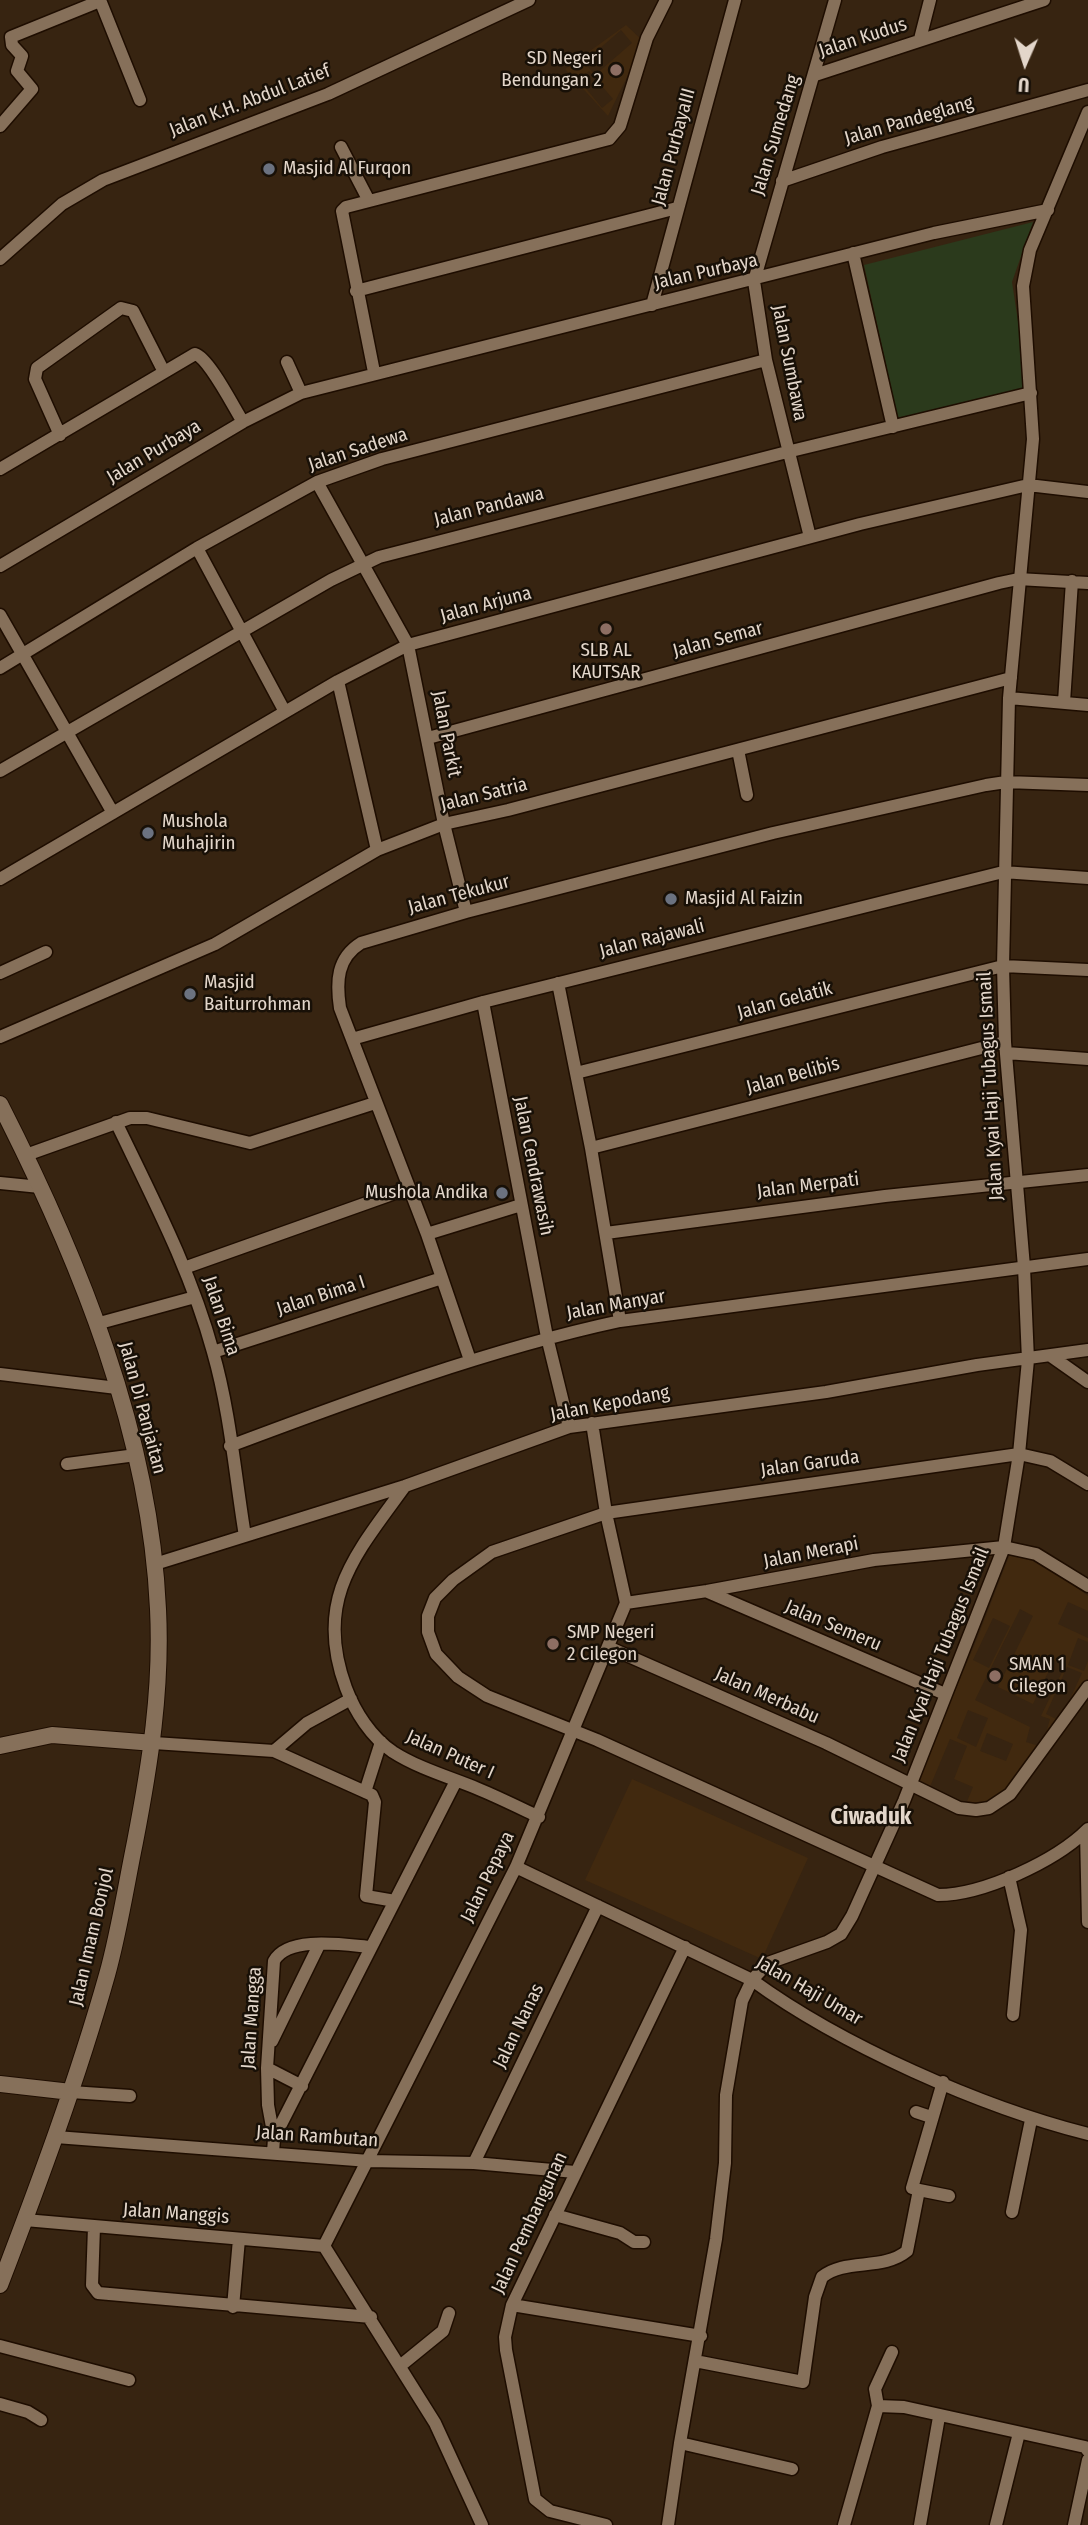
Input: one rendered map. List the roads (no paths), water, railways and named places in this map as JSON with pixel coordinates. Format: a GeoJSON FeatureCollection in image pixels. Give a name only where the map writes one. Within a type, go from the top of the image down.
{"type":"FeatureCollection","features":[{"type":"Feature","properties":{"kind":"street","name":"Jalan K.H. Abdul Latief"},"geometry":{"type":"LineString","coordinates":[[0,260],[62,204],[103,180],[317,99],[529,0]]}},
{"type":"Feature","properties":{"kind":"street"},"geometry":{"type":"LineString","coordinates":[[374,372],[341,216],[346,207],[609,139],[620,125],[647,38],[666,0]]}},
{"type":"Feature","properties":{"kind":"street","name":"Jalan PurbayaIII"},"geometry":{"type":"LineString","coordinates":[[652,304],[735,0]]}},
{"type":"Feature","properties":{"kind":"street","name":"Jalan Sumedang"},"geometry":{"type":"LineString","coordinates":[[754,281],[835,0]]}},
{"type":"Feature","properties":{"kind":"street"},"geometry":{"type":"LineString","coordinates":[[920,39],[930,0]]}},
{"type":"Feature","properties":{"kind":"street","name":"Jalan Kudus"},"geometry":{"type":"LineString","coordinates":[[814,75],[1044,0]]}},
{"type":"Feature","properties":{"kind":"street"},"geometry":{"type":"LineString","coordinates":[[0,126],[31,90],[17,72],[22,57],[12,45],[11,37],[100,1],[140,100]]}},
{"type":"Feature","properties":{"kind":"street","name":"Jalan Pandeglang"},"geometry":{"type":"LineString","coordinates":[[782,181],[882,147],[1088,90]]}},
{"type":"Feature","properties":{"kind":"street","name":"Jalan Kyai Haji Tubagus Ismail"},"geometry":{"type":"LineString","coordinates":[[752,1980],[768,1963],[827,1942],[841,1934],[910,1785],[1004,1547],[1019,1454],[1028,1360],[1024,1267],[1006,1047],[1003,966],[1003,872],[1009,698],[1032,439],[1024,303],[1025,264],[1088,112]]}},
{"type":"Feature","properties":{"kind":"street"},"geometry":{"type":"LineString","coordinates":[[341,146],[369,201]]}},
{"type":"Feature","properties":{"kind":"street"},"geometry":{"type":"LineString","coordinates":[[356,291],[677,208]]}},
{"type":"Feature","properties":{"kind":"street","name":"Jalan Purbaya"},"geometry":{"type":"LineString","coordinates":[[0,566],[243,422],[301,393],[374,372],[754,281],[853,253],[1048,210]]}},
{"type":"Feature","properties":{"kind":"street"},"geometry":{"type":"LineString","coordinates":[[853,253],[892,427]]}},
{"type":"Feature","properties":{"kind":"street","name":"Jalan Sumbawa"},"geometry":{"type":"LineString","coordinates":[[754,281],[766,360],[810,537]]}},
{"type":"Feature","properties":{"kind":"street"},"geometry":{"type":"LineString","coordinates":[[60,435],[35,379],[37,368],[121,308],[133,311],[164,372]]}},
{"type":"Feature","properties":{"kind":"street"},"geometry":{"type":"LineString","coordinates":[[0,469],[198,354],[243,422]]}},
{"type":"Feature","properties":{"kind":"street","name":"Jalan Sadewa"},"geometry":{"type":"LineString","coordinates":[[0,668],[197,548],[317,482],[382,459],[766,360]]}},
{"type":"Feature","properties":{"kind":"street"},"geometry":{"type":"LineString","coordinates":[[287,362],[301,393]]}},
{"type":"Feature","properties":{"kind":"street","name":"Jalan Pandawa"},"geometry":{"type":"LineString","coordinates":[[0,771],[365,562],[406,547],[1031,393]]}},
{"type":"Feature","properties":{"kind":"street","name":"Jalan Parkit"},"geometry":{"type":"LineString","coordinates":[[317,482],[365,562],[408,645],[444,824],[466,912]]}},
{"type":"Feature","properties":{"kind":"street"},"geometry":{"type":"LineString","coordinates":[[1028,485],[1088,492]]}},
{"type":"Feature","properties":{"kind":"street","name":"Jalan Arjuna"},"geometry":{"type":"LineString","coordinates":[[0,878],[338,681],[408,645],[810,537],[1028,485]]}},
{"type":"Feature","properties":{"kind":"street"},"geometry":{"type":"LineString","coordinates":[[197,548],[285,712]]}},
{"type":"Feature","properties":{"kind":"street","name":"Jalan Semar"},"geometry":{"type":"LineString","coordinates":[[428,738],[1018,579],[1088,583]]}},
{"type":"Feature","properties":{"kind":"street"},"geometry":{"type":"LineString","coordinates":[[1064,702],[1072,581]]}},
{"type":"Feature","properties":{"kind":"street"},"geometry":{"type":"LineString","coordinates":[[0,615],[113,813]]}},
{"type":"Feature","properties":{"kind":"street","name":"Jalan Satria"},"geometry":{"type":"LineString","coordinates":[[0,1037],[215,944],[377,850],[444,824],[1011,678]]}},
{"type":"Feature","properties":{"kind":"street"},"geometry":{"type":"LineString","coordinates":[[338,681],[377,850]]}},
{"type":"Feature","properties":{"kind":"street"},"geometry":{"type":"LineString","coordinates":[[1009,698],[1088,705]]}},
{"type":"Feature","properties":{"kind":"street"},"geometry":{"type":"LineString","coordinates":[[738,750],[747,795]]}},
{"type":"Feature","properties":{"kind":"street","name":"Jalan Tekukur"},"geometry":{"type":"LineString","coordinates":[[470,1360],[338,995],[342,961],[348,951],[361,943],[466,912],[773,833],[1006,782],[1088,785]]}},
{"type":"Feature","properties":{"kind":"street","name":"Jalan Rajawali"},"geometry":{"type":"LineString","coordinates":[[352,1039],[483,1002],[1003,872],[1088,878]]}},
{"type":"Feature","properties":{"kind":"street"},"geometry":{"type":"LineString","coordinates":[[0,973],[46,952]]}},
{"type":"Feature","properties":{"kind":"street","name":"Jalan Gelatik"},"geometry":{"type":"LineString","coordinates":[[576,1073],[1003,966],[1088,970]]}},
{"type":"Feature","properties":{"kind":"street"},"geometry":{"type":"LineString","coordinates":[[558,983],[591,1148],[620,1321]]}},
{"type":"Feature","properties":{"kind":"street","name":"Jalan Cendrawasih"},"geometry":{"type":"LineString","coordinates":[[483,1002],[547,1337],[569,1427]]}},
{"type":"Feature","properties":{"kind":"street","name":"Jalan Belibis"},"geometry":{"type":"LineString","coordinates":[[591,1148],[1006,1047],[1088,1059]]}},
{"type":"Feature","properties":{"kind":"street"},"geometry":{"type":"LineString","coordinates":[[26,1155],[116,1122],[146,1118],[250,1143],[375,1103]]}},
{"type":"Feature","properties":{"kind":"street","name":"Jalan Di Panjaitan"},"geometry":{"type":"LineString","coordinates":[[0,1104],[40,1187],[96,1324],[136,1455],[155,1564],[159,1673],[154,1743]]}},
{"type":"Feature","properties":{"kind":"street","name":"Jalan Bima"},"geometry":{"type":"LineString","coordinates":[[116,1122],[184,1268],[213,1352],[245,1536]]}},
{"type":"Feature","properties":{"kind":"street","name":"Jalan Merpati"},"geometry":{"type":"LineString","coordinates":[[606,1233],[1015,1181],[1088,1175]]}},
{"type":"Feature","properties":{"kind":"street"},"geometry":{"type":"LineString","coordinates":[[0,1183],[40,1187]]}},
{"type":"Feature","properties":{"kind":"street"},"geometry":{"type":"LineString","coordinates":[[184,1268],[409,1188]]}},
{"type":"Feature","properties":{"kind":"street"},"geometry":{"type":"LineString","coordinates":[[426,1234],[521,1205]]}},
{"type":"Feature","properties":{"kind":"street","name":"Jalan Manyar"},"geometry":{"type":"LineString","coordinates":[[230,1446],[470,1360],[547,1337],[620,1321],[1088,1259]]}},
{"type":"Feature","properties":{"kind":"street","name":"Jalan Bima I"},"geometry":{"type":"LineString","coordinates":[[213,1352],[442,1278]]}},
{"type":"Feature","properties":{"kind":"street"},"geometry":{"type":"LineString","coordinates":[[96,1324],[195,1297]]}},
{"type":"Feature","properties":{"kind":"street","name":"Jalan Kepodang"},"geometry":{"type":"LineString","coordinates":[[155,1564],[405,1486],[569,1427],[826,1392],[977,1365],[1088,1350]]}},
{"type":"Feature","properties":{"kind":"street"},"geometry":{"type":"LineString","coordinates":[[1051,1356],[1088,1382]]}},
{"type":"Feature","properties":{"kind":"street"},"geometry":{"type":"LineString","coordinates":[[0,1374],[117,1388]]}},
{"type":"Feature","properties":{"kind":"street"},"geometry":{"type":"LineString","coordinates":[[592,1423],[606,1513],[626,1602]]}},
{"type":"Feature","properties":{"kind":"street"},"geometry":{"type":"LineString","coordinates":[[1019,1454],[1050,1461],[1088,1484]]}},
{"type":"Feature","properties":{"kind":"street","name":"Jalan Garuda"},"geometry":{"type":"LineString","coordinates":[[1019,1454],[606,1513],[492,1552],[453,1580],[435,1598],[428,1616],[430,1644],[458,1676],[487,1696],[574,1731],[937,1895],[963,1894],[1009,1877],[1071,1844],[1087,1830]]}},
{"type":"Feature","properties":{"kind":"street"},"geometry":{"type":"LineString","coordinates":[[67,1464],[136,1455]]}},
{"type":"Feature","properties":{"kind":"street","name":"Jalan Puter I"},"geometry":{"type":"LineString","coordinates":[[405,1486],[353,1558],[340,1588],[333,1626],[334,1644],[351,1699],[381,1742],[412,1762],[539,1817]]}},
{"type":"Feature","properties":{"kind":"street"},"geometry":{"type":"LineString","coordinates":[[1004,1547],[1035,1554],[1088,1586]]}},
{"type":"Feature","properties":{"kind":"street","name":"Jalan Merapi"},"geometry":{"type":"LineString","coordinates":[[626,1602],[707,1591],[874,1560],[1004,1547]]}},
{"type":"Feature","properties":{"kind":"street","name":"Jalan Semeru"},"geometry":{"type":"LineString","coordinates":[[707,1591],[945,1694]]}},
{"type":"Feature","properties":{"kind":"street","name":"Jalan Pepaya"},"geometry":{"type":"LineString","coordinates":[[324,2246],[516,1867],[626,1602]]}},
{"type":"Feature","properties":{"kind":"street","name":"Jalan Merbabu"},"geometry":{"type":"LineString","coordinates":[[608,1647],[826,1743],[959,1808],[975,1811],[1000,1803],[1021,1782],[1088,1687]]}},
{"type":"Feature","properties":{"kind":"street"},"geometry":{"type":"LineString","coordinates":[[274,1751],[307,1723],[351,1699]]}},
{"type":"Feature","properties":{"kind":"street"},"geometry":{"type":"LineString","coordinates":[[0,1746],[52,1735],[274,1751],[375,1799],[366,1898],[394,1901]]}},
{"type":"Feature","properties":{"kind":"street"},"geometry":{"type":"LineString","coordinates":[[365,1792],[381,1742]]}},
{"type":"Feature","properties":{"kind":"street","name":"Jalan Imam Bonjol"},"geometry":{"type":"LineString","coordinates":[[0,2285],[57,2137],[107,1973],[154,1743]]}},
{"type":"Feature","properties":{"kind":"street"},"geometry":{"type":"LineString","coordinates":[[273,2153],[274,2138],[456,1781]]}},
{"type":"Feature","properties":{"kind":"street"},"geometry":{"type":"LineString","coordinates":[[1087,1830],[1088,1922]]}},
{"type":"Feature","properties":{"kind":"street","name":"Jalan Haji Umar"},"geometry":{"type":"LineString","coordinates":[[516,1867],[752,1980],[773,1995],[888,2058],[1031,2120],[1088,2134]]}},
{"type":"Feature","properties":{"kind":"street"},"geometry":{"type":"LineString","coordinates":[[1009,1877],[1021,1930],[1013,2015]]}},
{"type":"Feature","properties":{"kind":"street","name":"Jalan Nanas"},"geometry":{"type":"LineString","coordinates":[[474,2163],[598,1906]]}},
{"type":"Feature","properties":{"kind":"street","name":"Jalan Mangga"},"geometry":{"type":"LineString","coordinates":[[274,2138],[268,2105],[267,2068],[274,1961],[278,1955],[294,1945],[371,1947]]}},
{"type":"Feature","properties":{"kind":"street"},"geometry":{"type":"LineString","coordinates":[[270,2045],[319,1945]]}},
{"type":"Feature","properties":{"kind":"street","name":"Jalan Pembangunan"},"geometry":{"type":"LineString","coordinates":[[606,2525],[550,2511],[535,2499],[505,2337],[512,2305],[685,1947]]}},
{"type":"Feature","properties":{"kind":"street"},"geometry":{"type":"LineString","coordinates":[[668,2525],[680,2443],[701,2336],[725,2163],[730,2060],[742,2001],[752,1980]]}},
{"type":"Feature","properties":{"kind":"street"},"geometry":{"type":"LineString","coordinates":[[267,2068],[302,2086]]}},
{"type":"Feature","properties":{"kind":"street"},"geometry":{"type":"LineString","coordinates":[[943,2082],[912,2188],[949,2196]]}},
{"type":"Feature","properties":{"kind":"street"},"geometry":{"type":"LineString","coordinates":[[0,2084],[130,2095]]}},
{"type":"Feature","properties":{"kind":"street"},"geometry":{"type":"LineString","coordinates":[[916,2112],[931,2117]]}},
{"type":"Feature","properties":{"kind":"street"},"geometry":{"type":"LineString","coordinates":[[1012,2212],[1031,2120]]}},
{"type":"Feature","properties":{"kind":"street","name":"Jalan Rambutan"},"geometry":{"type":"LineString","coordinates":[[57,2137],[369,2161],[474,2163],[575,2172]]}},
{"type":"Feature","properties":{"kind":"street"},"geometry":{"type":"LineString","coordinates":[[695,2361],[803,2382],[819,2281],[827,2273],[886,2262],[907,2251],[919,2190]]}},
{"type":"Feature","properties":{"kind":"street"},"geometry":{"type":"LineString","coordinates":[[555,2215],[620,2233],[634,2242],[644,2242]]}},
{"type":"Feature","properties":{"kind":"street","name":"Jalan Manggis"},"geometry":{"type":"LineString","coordinates":[[25,2220],[324,2246]]}},
{"type":"Feature","properties":{"kind":"street"},"geometry":{"type":"LineString","coordinates":[[94,2227],[94,2292],[233,2307],[371,2317]]}},
{"type":"Feature","properties":{"kind":"street"},"geometry":{"type":"LineString","coordinates":[[233,2307],[239,2239]]}},
{"type":"Feature","properties":{"kind":"street"},"geometry":{"type":"LineString","coordinates":[[324,2246],[435,2423],[482,2525]]}},
{"type":"Feature","properties":{"kind":"street"},"geometry":{"type":"LineString","coordinates":[[512,2305],[701,2336]]}},
{"type":"Feature","properties":{"kind":"street"},"geometry":{"type":"LineString","coordinates":[[400,2367],[443,2331],[449,2313]]}},
{"type":"Feature","properties":{"kind":"street"},"geometry":{"type":"LineString","coordinates":[[0,2346],[130,2380]]}},
{"type":"Feature","properties":{"kind":"street"},"geometry":{"type":"LineString","coordinates":[[844,2525],[878,2406],[875,2389],[892,2352]]}},
{"type":"Feature","properties":{"kind":"street"},"geometry":{"type":"LineString","coordinates":[[0,2404],[28,2412],[41,2420]]}},
{"type":"Feature","properties":{"kind":"street"},"geometry":{"type":"LineString","coordinates":[[878,2406],[904,2407],[939,2417],[1084,2447],[1088,2451]]}},
{"type":"Feature","properties":{"kind":"street"},"geometry":{"type":"LineString","coordinates":[[920,2525],[939,2417]]}},
{"type":"Feature","properties":{"kind":"street"},"geometry":{"type":"LineString","coordinates":[[996,2525],[1019,2433]]}},
{"type":"Feature","properties":{"kind":"street"},"geometry":{"type":"LineString","coordinates":[[680,2443],[792,2469]]}},
{"type":"Feature","properties":{"kind":"street"},"geometry":{"type":"LineString","coordinates":[[1074,2525],[1088,2460]]}},
{"type":"Feature","properties":{"kind":"place","name":"SD Negeri Bendungan 2"},"geometry":{"type":"Point","coordinates":[616,70]}},
{"type":"Feature","properties":{"kind":"place","name":"Masjid Al Furqon"},"geometry":{"type":"Point","coordinates":[269,169]}},
{"type":"Feature","properties":{"kind":"place","name":"SLB AL KAUTSAR"},"geometry":{"type":"Point","coordinates":[606,629]}},
{"type":"Feature","properties":{"kind":"place","name":"Mushola Muhajirin"},"geometry":{"type":"Point","coordinates":[148,833]}},
{"type":"Feature","properties":{"kind":"place","name":"Masjid Al Faizin"},"geometry":{"type":"Point","coordinates":[671,899]}},
{"type":"Feature","properties":{"kind":"place","name":"Masjid Baiturrohman"},"geometry":{"type":"Point","coordinates":[190,994]}},
{"type":"Feature","properties":{"kind":"place","name":"Mushola Andika"},"geometry":{"type":"Point","coordinates":[502,1193]}},
{"type":"Feature","properties":{"kind":"place","name":"SMP Negeri 2 Cilegon"},"geometry":{"type":"Point","coordinates":[553,1644]}},
{"type":"Feature","properties":{"kind":"place","name":"SMAN 1 Cilegon"},"geometry":{"type":"Point","coordinates":[995,1676]}},
{"type":"Feature","properties":{"kind":"district","name":"Ciwaduk"},"geometry":{"type":"Point","coordinates":[871,1818]}}]}
